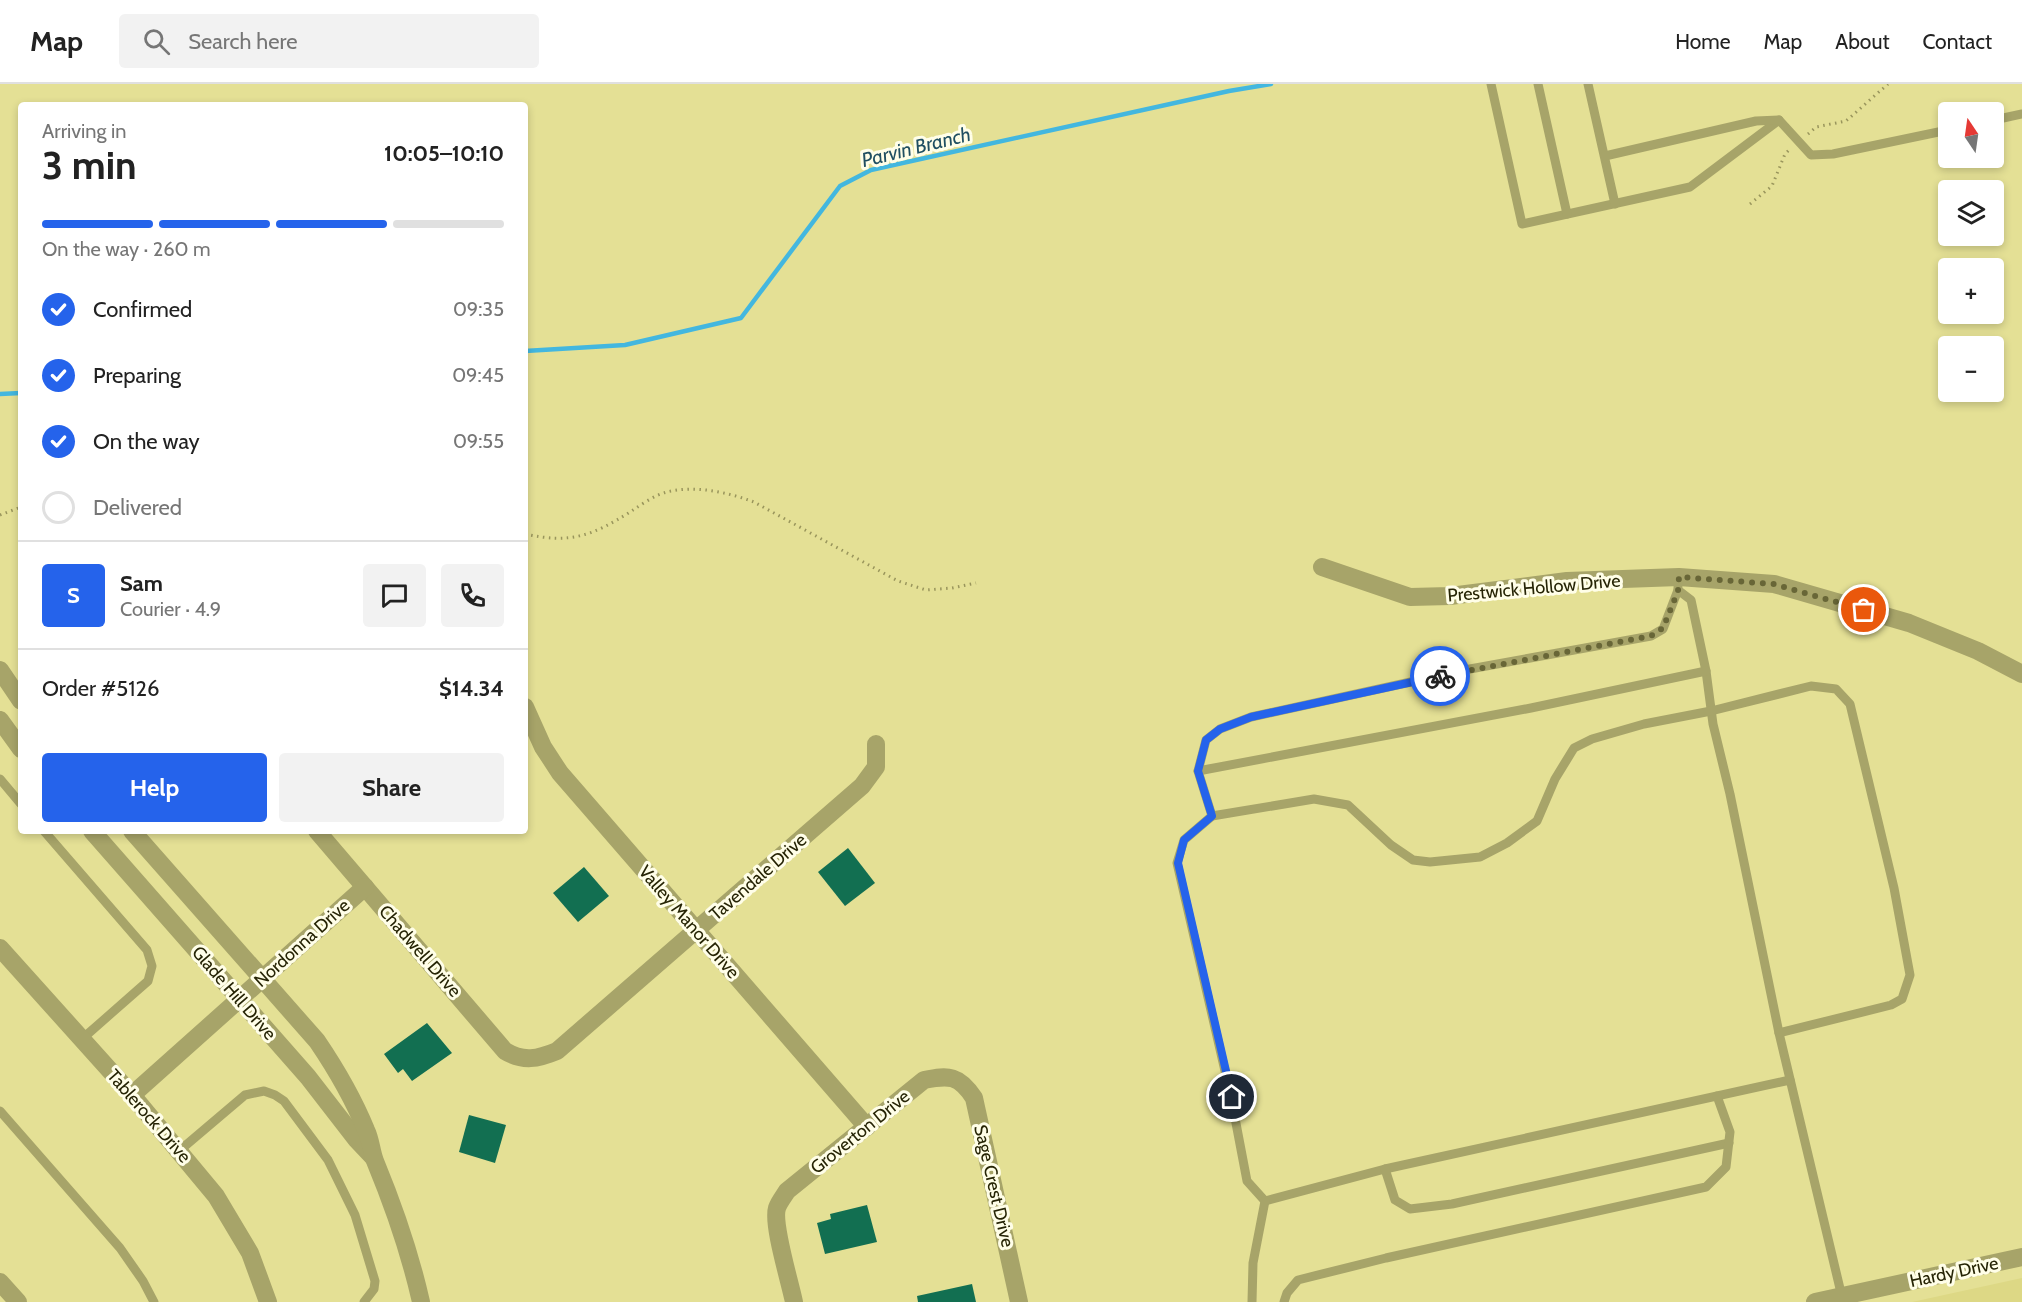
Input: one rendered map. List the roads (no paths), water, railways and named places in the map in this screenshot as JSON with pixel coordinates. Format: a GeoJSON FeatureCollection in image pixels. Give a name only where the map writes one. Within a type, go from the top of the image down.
{"type":"FeatureCollection","features":[{"type":"Feature","properties":{"kind":"street","name":"Prestwick Hollow Drive"},"geometry":{"type":"LineString","coordinates":[[1322,567],[1410,597],[1450,596],[1567,581],[1774,584],[1909,623],[1978,651],[2022,674]]}},
{"type":"Feature","properties":{"kind":"street"},"geometry":{"type":"LineString","coordinates":[[0,670],[18,697]]}},
{"type":"Feature","properties":{"kind":"street","name":"Valley Manor Drive"},"geometry":{"type":"LineString","coordinates":[[528,714],[543,747],[560,773],[867,1127]]}},
{"type":"Feature","properties":{"kind":"street"},"geometry":{"type":"LineString","coordinates":[[0,720],[18,739]]}},
{"type":"Feature","properties":{"kind":"street","name":"Tavendale Drive"},"geometry":{"type":"LineString","coordinates":[[530,1059],[557,1051],[862,786],[876,767],[876,744]]}},
{"type":"Feature","properties":{"kind":"street","name":"Glade Hill Drive"},"geometry":{"type":"LineString","coordinates":[[95,834],[308,1077],[356,1139],[373,1157]]}},
{"type":"Feature","properties":{"kind":"street","name":"Glade Hill Drive"},"geometry":{"type":"LineString","coordinates":[[135,834],[317,1041],[348,1090],[368,1133],[373,1157],[404,1237],[421,1302]]}},
{"type":"Feature","properties":{"kind":"street","name":"Chadwell Drive"},"geometry":{"type":"LineString","coordinates":[[320,834],[505,1051],[515,1057],[530,1059]]}},
{"type":"Feature","properties":{"kind":"street","name":"Nordonna Drive"},"geometry":{"type":"LineString","coordinates":[[132,1095],[365,887]]}},
{"type":"Feature","properties":{"kind":"street","name":"Tablerock Drive"},"geometry":{"type":"LineString","coordinates":[[0,948],[132,1095],[216,1196],[250,1253],[268,1302]]}},
{"type":"Feature","properties":{"kind":"street","name":"Groverton Drive"},"geometry":{"type":"LineString","coordinates":[[794,1302],[778,1227],[777,1208],[787,1191],[924,1080],[940,1077],[954,1078]]}},
{"type":"Feature","properties":{"kind":"street","name":"Sage Crest Drive"},"geometry":{"type":"LineString","coordinates":[[954,1078],[965,1085],[974,1098],[1019,1302]]}},
{"type":"Feature","properties":{"kind":"street","name":"Hardy Drive"},"geometry":{"type":"LineString","coordinates":[[1815,1302],[1843,1299],[2022,1257]]}},
{"type":"Feature","properties":{"kind":"street"},"geometry":{"type":"LineString","coordinates":[[0,1282],[18,1302]]}},
{"type":"Feature","properties":{"kind":"lane"},"geometry":{"type":"LineString","coordinates":[[1491,84],[1522,224],[1690,187],[1779,120]]}},
{"type":"Feature","properties":{"kind":"lane"},"geometry":{"type":"LineString","coordinates":[[1538,84],[1567,214]]}},
{"type":"Feature","properties":{"kind":"lane"},"geometry":{"type":"LineString","coordinates":[[1588,84],[1615,204]]}},
{"type":"Feature","properties":{"kind":"lane"},"geometry":{"type":"LineString","coordinates":[[2004,118],[2022,114]]}},
{"type":"Feature","properties":{"kind":"lane"},"geometry":{"type":"LineString","coordinates":[[1605,156],[1756,121],[1779,120]]}},
{"type":"Feature","properties":{"kind":"lane"},"geometry":{"type":"LineString","coordinates":[[1779,120],[1811,155],[1833,154],[1938,131]]}},
{"type":"Feature","properties":{"kind":"lane"},"geometry":{"type":"LineString","coordinates":[[1679,584],[1691,600],[1706,671],[1711,711],[1779,1033],[1843,1299]]}},
{"type":"Feature","properties":{"kind":"lane"},"geometry":{"type":"LineString","coordinates":[[1212,816],[1198,771],[1206,740],[1220,729],[1251,717],[1470,669],[1651,636],[1663,628],[1679,584]]}},
{"type":"Feature","properties":{"kind":"lane"},"geometry":{"type":"LineString","coordinates":[[1198,771],[1531,708],[1706,671]]}},
{"type":"Feature","properties":{"kind":"lane"},"geometry":{"type":"LineString","coordinates":[[1265,1201],[1247,1181],[1232,1097],[1178,863],[1184,840],[1212,816],[1314,799],[1348,805],[1391,845],[1413,860],[1480,857],[1507,843],[1537,821],[1555,779],[1574,748],[1592,739],[1644,724],[1711,711],[1810,686],[1836,689],[1850,704],[1894,888],[1910,975],[1902,999],[1891,1005],[1779,1033]]}},
{"type":"Feature","properties":{"kind":"lane"},"geometry":{"type":"LineString","coordinates":[[0,779],[18,800]]}},
{"type":"Feature","properties":{"kind":"lane"},"geometry":{"type":"LineString","coordinates":[[47,834],[147,950],[152,966],[148,981],[82,1039]]}},
{"type":"Feature","properties":{"kind":"lane"},"geometry":{"type":"LineString","coordinates":[[1265,1201],[1385,1169],[1790,1080]]}},
{"type":"Feature","properties":{"kind":"lane"},"geometry":{"type":"LineString","coordinates":[[179,1151],[245,1095],[264,1091],[284,1101],[328,1160],[355,1215],[375,1281],[374,1289],[364,1302]]}},
{"type":"Feature","properties":{"kind":"lane"},"geometry":{"type":"LineString","coordinates":[[1284,1302],[1287,1293],[1298,1280],[1386,1258],[1706,1187],[1726,1167],[1729,1143],[1730,1132],[1717,1096]]}},
{"type":"Feature","properties":{"kind":"lane"},"geometry":{"type":"LineString","coordinates":[[0,1111],[120,1248],[143,1281],[154,1302]]}},
{"type":"Feature","properties":{"kind":"lane"},"geometry":{"type":"LineString","coordinates":[[1385,1169],[1395,1200],[1410,1209],[1452,1204],[1729,1143]]}},
{"type":"Feature","properties":{"kind":"lane"},"geometry":{"type":"LineString","coordinates":[[1252,1302],[1252,1263],[1265,1201]]}},
{"type":"Feature","properties":{"kind":"waterway","name":"Parvin Branch"},"geometry":{"type":"LineString","coordinates":[[528,351],[625,345],[741,318],[840,186],[871,170],[1229,91],[1271,84]]}},
{"type":"Feature","properties":{"kind":"waterway","name":"Parvin Branch"},"geometry":{"type":"LineString","coordinates":[[0,394],[18,393]]}}]}
